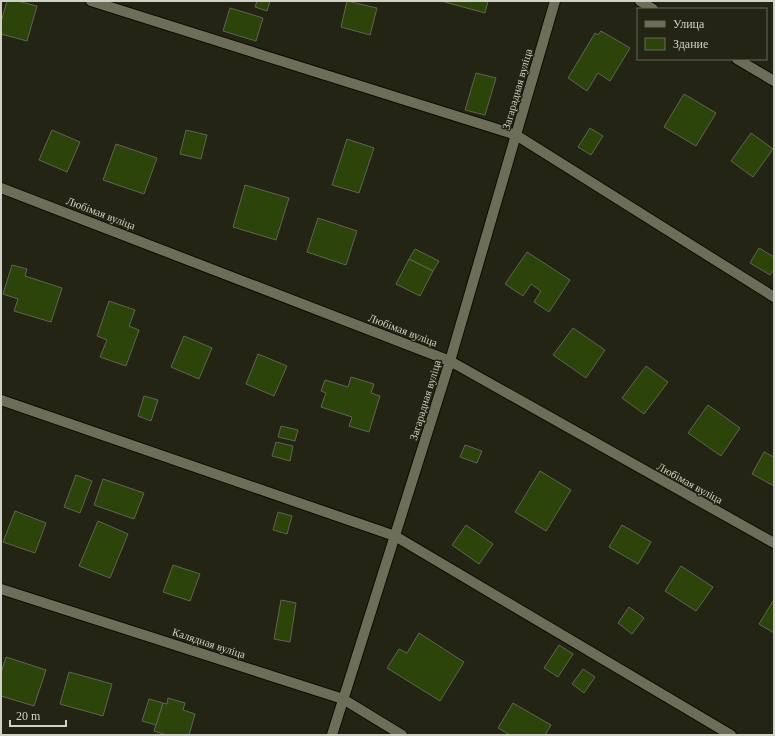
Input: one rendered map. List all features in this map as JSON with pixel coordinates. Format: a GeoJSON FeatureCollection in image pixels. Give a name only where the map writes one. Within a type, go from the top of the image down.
{"type":"FeatureCollection","features":[{"type":"Feature","properties":{"kind":"street"},"geometry":{"type":"LineString","coordinates":[[91,1],[516,135],[774,297]]}},
{"type":"Feature","properties":{"kind":"street","name":"Загарадная вуліца"},"geometry":{"type":"LineString","coordinates":[[332,735],[450,361],[555,1]]}},
{"type":"Feature","properties":{"kind":"street"},"geometry":{"type":"LineString","coordinates":[[640,1],[651,8]]}},
{"type":"Feature","properties":{"kind":"street"},"geometry":{"type":"LineString","coordinates":[[739,60],[774,81]]}},
{"type":"Feature","properties":{"kind":"street","name":"Любімая вуліца"},"geometry":{"type":"LineString","coordinates":[[1,188],[450,361],[774,543]]}},
{"type":"Feature","properties":{"kind":"street"},"geometry":{"type":"LineString","coordinates":[[1,400],[395,536],[731,735]]}},
{"type":"Feature","properties":{"kind":"street","name":"Калядная вуліца"},"geometry":{"type":"LineString","coordinates":[[1,589],[343,699],[402,735]]}},
{"type":"Feature","properties":{"kind":"building"},"geometry":{"type":"Polygon","coordinates":[[[7,1],[17,1],[37,6],[27,41],[1,34],[1,22],[7,1]]]}},
{"type":"Feature","properties":{"kind":"building"},"geometry":{"type":"Polygon","coordinates":[[[257,1],[270,1],[267,11],[255,7],[257,1]]]}},
{"type":"Feature","properties":{"kind":"building"},"geometry":{"type":"Polygon","coordinates":[[[347,1],[377,8],[370,35],[341,27],[347,1]]]}},
{"type":"Feature","properties":{"kind":"building"},"geometry":{"type":"Polygon","coordinates":[[[441,1],[488,1],[485,13],[441,1]]]}},
{"type":"Feature","properties":{"kind":"building"},"geometry":{"type":"Polygon","coordinates":[[[230,8],[263,18],[256,41],[223,31],[230,8]]]}},
{"type":"Feature","properties":{"kind":"building"},"geometry":{"type":"Polygon","coordinates":[[[601,31],[630,48],[610,81],[598,73],[587,91],[568,78],[595,33],[598,35],[601,31]]]}},
{"type":"Feature","properties":{"kind":"building"},"geometry":{"type":"Polygon","coordinates":[[[476,73],[496,78],[485,115],[465,110],[476,73]]]}},
{"type":"Feature","properties":{"kind":"building"},"geometry":{"type":"Polygon","coordinates":[[[684,94],[716,113],[696,146],[664,127],[684,94]]]}},
{"type":"Feature","properties":{"kind":"building"},"geometry":{"type":"Polygon","coordinates":[[[590,128],[603,136],[591,155],[578,147],[590,128]]]}},
{"type":"Feature","properties":{"kind":"building"},"geometry":{"type":"Polygon","coordinates":[[[52,130],[80,142],[67,172],[39,160],[52,130]]]}},
{"type":"Feature","properties":{"kind":"building"},"geometry":{"type":"Polygon","coordinates":[[[186,130],[207,135],[201,159],[180,154],[186,130]]]}},
{"type":"Feature","properties":{"kind":"building"},"geometry":{"type":"Polygon","coordinates":[[[751,133],[773,149],[753,177],[731,161],[751,133]]]}},
{"type":"Feature","properties":{"kind":"building"},"geometry":{"type":"Polygon","coordinates":[[[347,139],[374,148],[359,193],[332,185],[347,139]]]}},
{"type":"Feature","properties":{"kind":"building"},"geometry":{"type":"Polygon","coordinates":[[[116,144],[157,158],[144,194],[103,180],[116,144]]]}},
{"type":"Feature","properties":{"kind":"building"},"geometry":{"type":"Polygon","coordinates":[[[245,185],[289,198],[276,240],[233,227],[245,185]]]}},
{"type":"Feature","properties":{"kind":"building"},"geometry":{"type":"Polygon","coordinates":[[[318,218],[357,231],[346,265],[307,252],[318,218]]]}},
{"type":"Feature","properties":{"kind":"building"},"geometry":{"type":"Polygon","coordinates":[[[759,248],[774,257],[774,270],[770,275],[750,263],[759,248]]]}},
{"type":"Feature","properties":{"kind":"building"},"geometry":{"type":"Polygon","coordinates":[[[415,249],[439,261],[433,271],[409,259],[415,249]]]}},
{"type":"Feature","properties":{"kind":"building"},"geometry":{"type":"Polygon","coordinates":[[[527,252],[570,280],[549,312],[534,302],[541,291],[531,284],[523,296],[505,284],[527,252]]]}},
{"type":"Feature","properties":{"kind":"building"},"geometry":{"type":"Polygon","coordinates":[[[409,259],[433,271],[420,296],[396,284],[409,259]]]}},
{"type":"Feature","properties":{"kind":"building"},"geometry":{"type":"Polygon","coordinates":[[[12,265],[27,269],[25,276],[62,288],[51,322],[14,311],[18,299],[3,294],[12,265]]]}},
{"type":"Feature","properties":{"kind":"building"},"geometry":{"type":"Polygon","coordinates":[[[109,301],[135,310],[129,326],[139,330],[126,366],[100,357],[107,340],[97,336],[109,301]]]}},
{"type":"Feature","properties":{"kind":"building"},"geometry":{"type":"Polygon","coordinates":[[[573,328],[605,350],[586,378],[553,355],[573,328]]]}},
{"type":"Feature","properties":{"kind":"building"},"geometry":{"type":"Polygon","coordinates":[[[184,336],[212,348],[199,379],[171,367],[184,336]]]}},
{"type":"Feature","properties":{"kind":"building"},"geometry":{"type":"Polygon","coordinates":[[[258,354],[287,366],[274,396],[246,384],[258,354]]]}},
{"type":"Feature","properties":{"kind":"building"},"geometry":{"type":"Polygon","coordinates":[[[646,366],[668,382],[644,414],[622,398],[646,366]]]}},
{"type":"Feature","properties":{"kind":"building"},"geometry":{"type":"Polygon","coordinates":[[[351,377],[374,384],[371,393],[380,396],[369,432],[349,426],[352,417],[321,407],[326,393],[321,391],[325,380],[348,387],[351,377]]]}},
{"type":"Feature","properties":{"kind":"building"},"geometry":{"type":"Polygon","coordinates":[[[144,396],[158,400],[151,421],[138,416],[144,396]]]}},
{"type":"Feature","properties":{"kind":"building"},"geometry":{"type":"Polygon","coordinates":[[[708,405],[740,428],[721,456],[688,433],[708,405]]]}},
{"type":"Feature","properties":{"kind":"building"},"geometry":{"type":"Polygon","coordinates":[[[281,426],[298,430],[295,441],[278,437],[281,426]]]}},
{"type":"Feature","properties":{"kind":"building"},"geometry":{"type":"Polygon","coordinates":[[[276,442],[293,446],[290,461],[272,456],[276,442]]]}},
{"type":"Feature","properties":{"kind":"building"},"geometry":{"type":"Polygon","coordinates":[[[465,445],[482,451],[477,463],[460,457],[465,445]]]}},
{"type":"Feature","properties":{"kind":"building"},"geometry":{"type":"Polygon","coordinates":[[[764,452],[774,457],[774,486],[752,474],[764,452]]]}},
{"type":"Feature","properties":{"kind":"building"},"geometry":{"type":"Polygon","coordinates":[[[540,471],[571,490],[546,531],[515,512],[540,471]]]}},
{"type":"Feature","properties":{"kind":"building"},"geometry":{"type":"Polygon","coordinates":[[[76,475],[92,481],[80,513],[64,507],[76,475]]]}},
{"type":"Feature","properties":{"kind":"building"},"geometry":{"type":"Polygon","coordinates":[[[103,479],[144,493],[134,519],[94,505],[103,479]]]}},
{"type":"Feature","properties":{"kind":"building"},"geometry":{"type":"Polygon","coordinates":[[[15,511],[46,523],[35,553],[3,542],[15,511]]]}},
{"type":"Feature","properties":{"kind":"building"},"geometry":{"type":"Polygon","coordinates":[[[278,512],[292,516],[287,534],[273,530],[278,512]]]}},
{"type":"Feature","properties":{"kind":"building"},"geometry":{"type":"Polygon","coordinates":[[[98,521],[128,534],[110,578],[79,566],[98,521]]]}},
{"type":"Feature","properties":{"kind":"building"},"geometry":{"type":"Polygon","coordinates":[[[466,525],[493,544],[479,564],[452,545],[466,525]]]}},
{"type":"Feature","properties":{"kind":"building"},"geometry":{"type":"Polygon","coordinates":[[[622,525],[651,542],[638,564],[609,547],[622,525]]]}},
{"type":"Feature","properties":{"kind":"building"},"geometry":{"type":"Polygon","coordinates":[[[173,565],[200,574],[190,601],[163,592],[173,565]]]}},
{"type":"Feature","properties":{"kind":"building"},"geometry":{"type":"Polygon","coordinates":[[[681,566],[713,587],[696,611],[665,591],[681,566]]]}},
{"type":"Feature","properties":{"kind":"building"},"geometry":{"type":"Polygon","coordinates":[[[281,600],[296,603],[290,642],[274,639],[281,600]]]}},
{"type":"Feature","properties":{"kind":"building"},"geometry":{"type":"Polygon","coordinates":[[[773,601],[774,602],[774,633],[759,624],[773,601]]]}},
{"type":"Feature","properties":{"kind":"building"},"geometry":{"type":"Polygon","coordinates":[[[629,607],[644,618],[632,634],[618,623],[629,607]]]}},
{"type":"Feature","properties":{"kind":"building"},"geometry":{"type":"Polygon","coordinates":[[[419,633],[464,662],[440,701],[387,668],[399,649],[407,653],[419,633]]]}},
{"type":"Feature","properties":{"kind":"building"},"geometry":{"type":"Polygon","coordinates":[[[559,645],[573,654],[558,677],[544,668],[559,645]]]}},
{"type":"Feature","properties":{"kind":"building"},"geometry":{"type":"Polygon","coordinates":[[[6,657],[46,670],[34,706],[1,696],[1,673],[6,657]]]}},
{"type":"Feature","properties":{"kind":"building"},"geometry":{"type":"Polygon","coordinates":[[[583,669],[595,677],[584,693],[572,684],[583,669]]]}},
{"type":"Feature","properties":{"kind":"building"},"geometry":{"type":"Polygon","coordinates":[[[69,672],[112,684],[103,716],[60,704],[69,672]]]}},
{"type":"Feature","properties":{"kind":"building"},"geometry":{"type":"Polygon","coordinates":[[[168,698],[185,703],[183,710],[195,714],[189,735],[167,735],[154,731],[163,703],[167,704],[168,698]]]}},
{"type":"Feature","properties":{"kind":"building"},"geometry":{"type":"Polygon","coordinates":[[[149,699],[163,703],[156,725],[142,721],[149,699]]]}},
{"type":"Feature","properties":{"kind":"building"},"geometry":{"type":"Polygon","coordinates":[[[513,703],[551,725],[545,735],[510,735],[498,728],[513,703]]]}}]}
